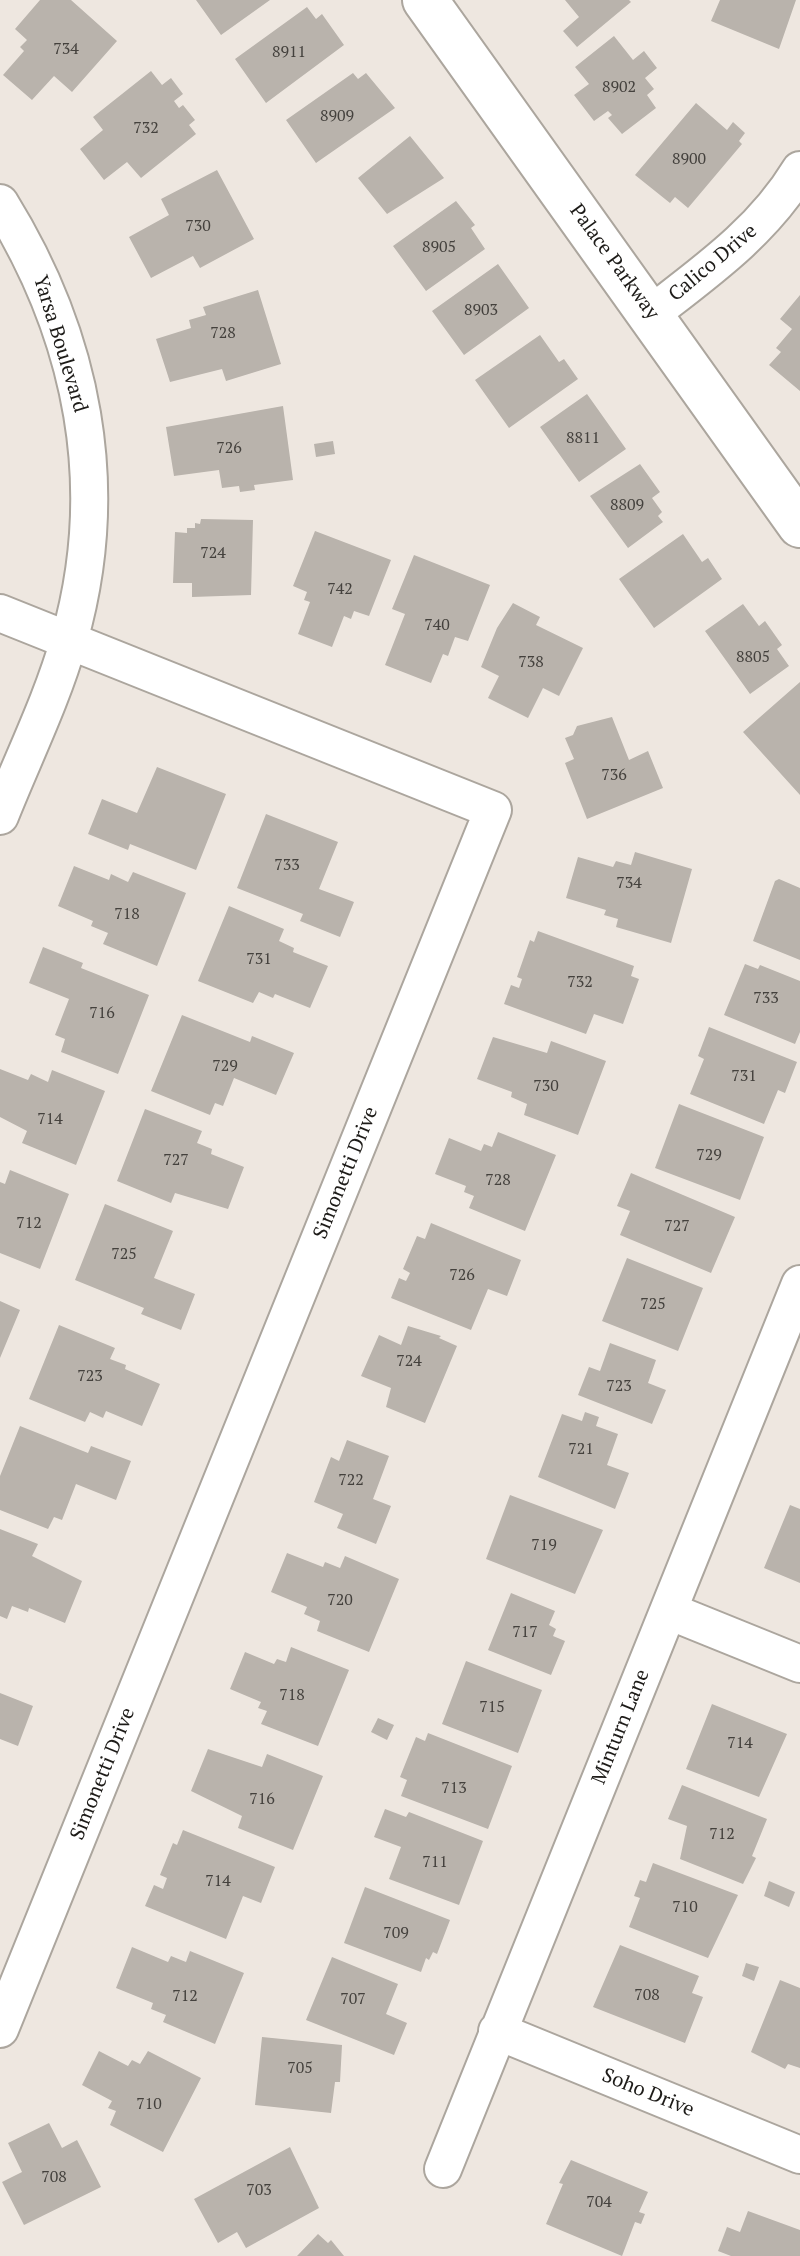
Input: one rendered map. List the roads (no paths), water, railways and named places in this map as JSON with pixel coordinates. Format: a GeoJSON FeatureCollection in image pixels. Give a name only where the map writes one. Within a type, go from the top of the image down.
{"type":"FeatureCollection","features":[{"type":"Feature","properties":{"kind":"street","name":"Palace Parkway"},"geometry":{"type":"LineString","coordinates":[[425,0],[800,525]]}},
{"type":"Feature","properties":{"kind":"street","name":"Calico Drive"},"geometry":{"type":"LineString","coordinates":[[651,314],[738,247],[781,202],[800,170]]}},
{"type":"Feature","properties":{"kind":"street","name":"Yarsa Boulevard"},"geometry":{"type":"LineString","coordinates":[[0,203],[34,260],[82,405],[91,476],[86,559],[69,640],[0,816]]}},
{"type":"Feature","properties":{"kind":"street","name":"Simonetti Drive"},"geometry":{"type":"LineString","coordinates":[[0,613],[493,810],[0,2029]]}},
{"type":"Feature","properties":{"kind":"street","name":"Minturn Lane"},"geometry":{"type":"LineString","coordinates":[[443,2169],[800,1284]]}},
{"type":"Feature","properties":{"kind":"street"},"geometry":{"type":"LineString","coordinates":[[669,1611],[800,1664]]}},
{"type":"Feature","properties":{"kind":"street","name":"Soho Drive"},"geometry":{"type":"LineString","coordinates":[[497,2031],[800,2155]]}}]}
